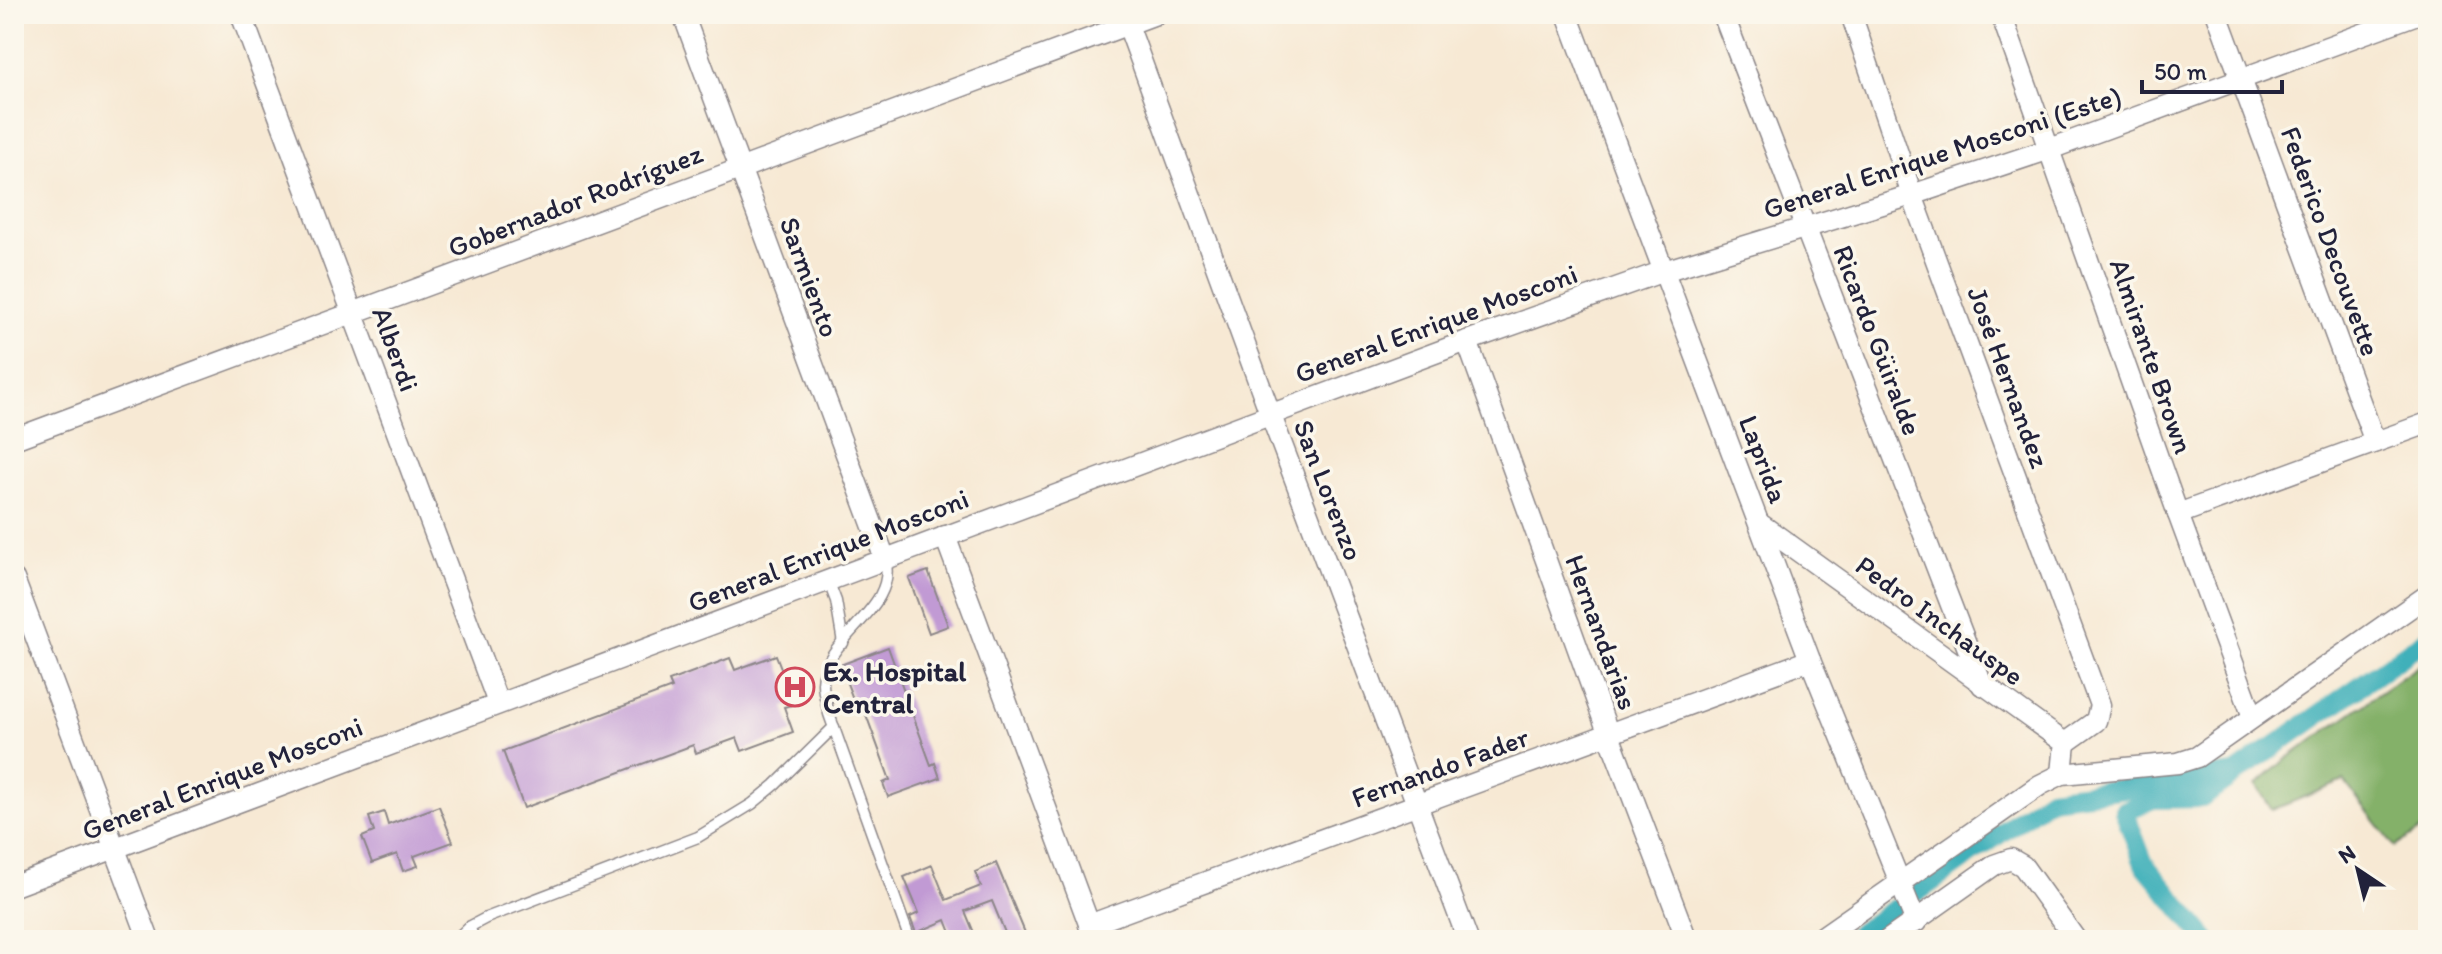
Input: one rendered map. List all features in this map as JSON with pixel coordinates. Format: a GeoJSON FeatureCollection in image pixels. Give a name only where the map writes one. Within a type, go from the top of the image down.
{"type":"FeatureCollection","features":[{"type":"Feature","properties":{"kind":"street","name":"Alberdi"},"geometry":{"type":"LineString","coordinates":[[241,14],[498,703]]}},
{"type":"Feature","properties":{"kind":"street","name":"Sarmiento"},"geometry":{"type":"LineString","coordinates":[[683,14],[885,559]]}},
{"type":"Feature","properties":{"kind":"street","name":"Gobernador Rodríguez"},"geometry":{"type":"LineString","coordinates":[[14,439],[740,168],[1126,19],[1156,14]]}},
{"type":"Feature","properties":{"kind":"street","name":"Laprida"},"geometry":{"type":"LineString","coordinates":[[1567,14],[1810,660],[1916,922]]}},
{"type":"Feature","properties":{"kind":"street","name":"Ricardo Güiralde"},"geometry":{"type":"LineString","coordinates":[[1723,14],[1982,685]]}},
{"type":"Feature","properties":{"kind":"street","name":"José Hernandez"},"geometry":{"type":"LineString","coordinates":[[1851,14],[1912,195],[2100,705],[2096,721],[2065,743]]}},
{"type":"Feature","properties":{"kind":"street","name":"Almirante Brown"},"geometry":{"type":"LineString","coordinates":[[2001,14],[2253,717]]}},
{"type":"Feature","properties":{"kind":"street","name":"Federico Decouvette"},"geometry":{"type":"LineString","coordinates":[[2217,14],[2375,442]]}},
{"type":"Feature","properties":{"kind":"street","name":"General Enrique Mosconi (Este)"},"geometry":{"type":"LineString","coordinates":[[1664,271],[2050,149],[2417,14]]}},
{"type":"Feature","properties":{"kind":"street","name":"San Lorenzo"},"geometry":{"type":"LineString","coordinates":[[1126,19],[1468,940]]}},
{"type":"Feature","properties":{"kind":"street","name":"General Enrique Mosconi"},"geometry":{"type":"LineString","coordinates":[[14,886],[1270,413],[1664,271]]}},
{"type":"Feature","properties":{"kind":"street","name":"Hernandarias"},"geometry":{"type":"LineString","coordinates":[[1467,341],[1609,735],[1687,940]]}},
{"type":"Feature","properties":{"kind":"street"},"geometry":{"type":"LineString","coordinates":[[2178,514],[2428,423]]}},
{"type":"Feature","properties":{"kind":"street","name":"Pedro Inchauspe"},"geometry":{"type":"LineString","coordinates":[[1759,523],[2065,743]]}},
{"type":"Feature","properties":{"kind":"street"},"geometry":{"type":"LineString","coordinates":[[945,536],[1092,932]]}},
{"type":"Feature","properties":{"kind":"street"},"geometry":{"type":"LineString","coordinates":[[14,579],[149,940]]}},
{"type":"Feature","properties":{"kind":"street"},"geometry":{"type":"LineString","coordinates":[[1818,940],[2040,785],[2062,774],[2178,763],[2197,757],[2428,595]]}},
{"type":"Feature","properties":{"kind":"street","name":"Fernando Fader"},"geometry":{"type":"LineString","coordinates":[[1092,932],[1417,805],[1810,660]]}},
{"type":"Feature","properties":{"kind":"street"},"geometry":{"type":"LineString","coordinates":[[2062,774],[2065,743]]}},
{"type":"Feature","properties":{"kind":"street"},"geometry":{"type":"LineString","coordinates":[[1888,940],[1994,865],[2011,859],[2023,866],[2076,940]]}},
{"type":"Feature","properties":{"kind":"lane"},"geometry":{"type":"LineString","coordinates":[[885,559],[888,571],[886,583],[826,669],[823,683],[834,727],[910,940]]}},
{"type":"Feature","properties":{"kind":"lane"},"geometry":{"type":"LineString","coordinates":[[828,580],[836,601],[843,643]]}},
{"type":"Feature","properties":{"kind":"lane"},"geometry":{"type":"LineString","coordinates":[[455,940],[469,927],[698,837],[752,804],[834,727]]}},
{"type":"Feature","properties":{"kind":"lane"},"geometry":{"type":"LineString","coordinates":[[469,927],[475,940]]}},
{"type":"Feature","properties":{"kind":"green space"},"geometry":{"type":"Polygon","coordinates":[[[2428,659],[2428,825],[2395,847],[2344,781],[2272,810],[2256,785],[2285,760],[2428,659]]]}},
{"type":"Feature","properties":{"kind":"building"},"geometry":{"type":"Polygon","coordinates":[[[928,571],[948,626],[929,633],[909,578],[928,571]]]}},
{"type":"Feature","properties":{"kind":"building"},"geometry":{"type":"Polygon","coordinates":[[[888,647],[931,765],[935,763],[940,778],[888,797],[883,783],[890,780],[861,701],[855,704],[840,665],[888,647]]]}},
{"type":"Feature","properties":{"kind":"building"},"geometry":{"type":"Polygon","coordinates":[[[776,655],[795,704],[784,707],[793,732],[742,751],[737,738],[696,753],[693,745],[524,808],[503,751],[672,688],[669,681],[730,658],[735,670],[776,655]]]}},
{"type":"Feature","properties":{"kind":"building"},"geometry":{"type":"Polygon","coordinates":[[[439,806],[453,842],[414,856],[418,866],[403,871],[397,854],[372,863],[362,837],[374,832],[369,817],[384,812],[388,825],[439,806]]]}},
{"type":"Feature","properties":{"kind":"building"},"geometry":{"type":"Polygon","coordinates":[[[996,863],[1028,940],[1008,940],[992,901],[965,911],[977,940],[954,940],[946,920],[916,933],[910,917],[919,913],[904,877],[932,865],[946,900],[981,886],[975,872],[996,863]]]}},
{"type":"Feature","properties":{"kind":"waterway"},"geometry":{"type":"LineString","coordinates":[[1919,891],[2050,798],[2235,774],[2428,638]]}},
{"type":"Feature","properties":{"kind":"waterway"},"geometry":{"type":"LineString","coordinates":[[2207,940],[2144,864],[2124,811],[2153,799],[2202,798],[2231,777]]}},
{"type":"Feature","properties":{"kind":"waterway"},"geometry":{"type":"LineString","coordinates":[[1850,940],[1894,909]]}},
{"type":"Feature","properties":{"kind":"place","name":"Ex. Hospital Central"},"geometry":{"type":"Point","coordinates":[795,687]}}]}
